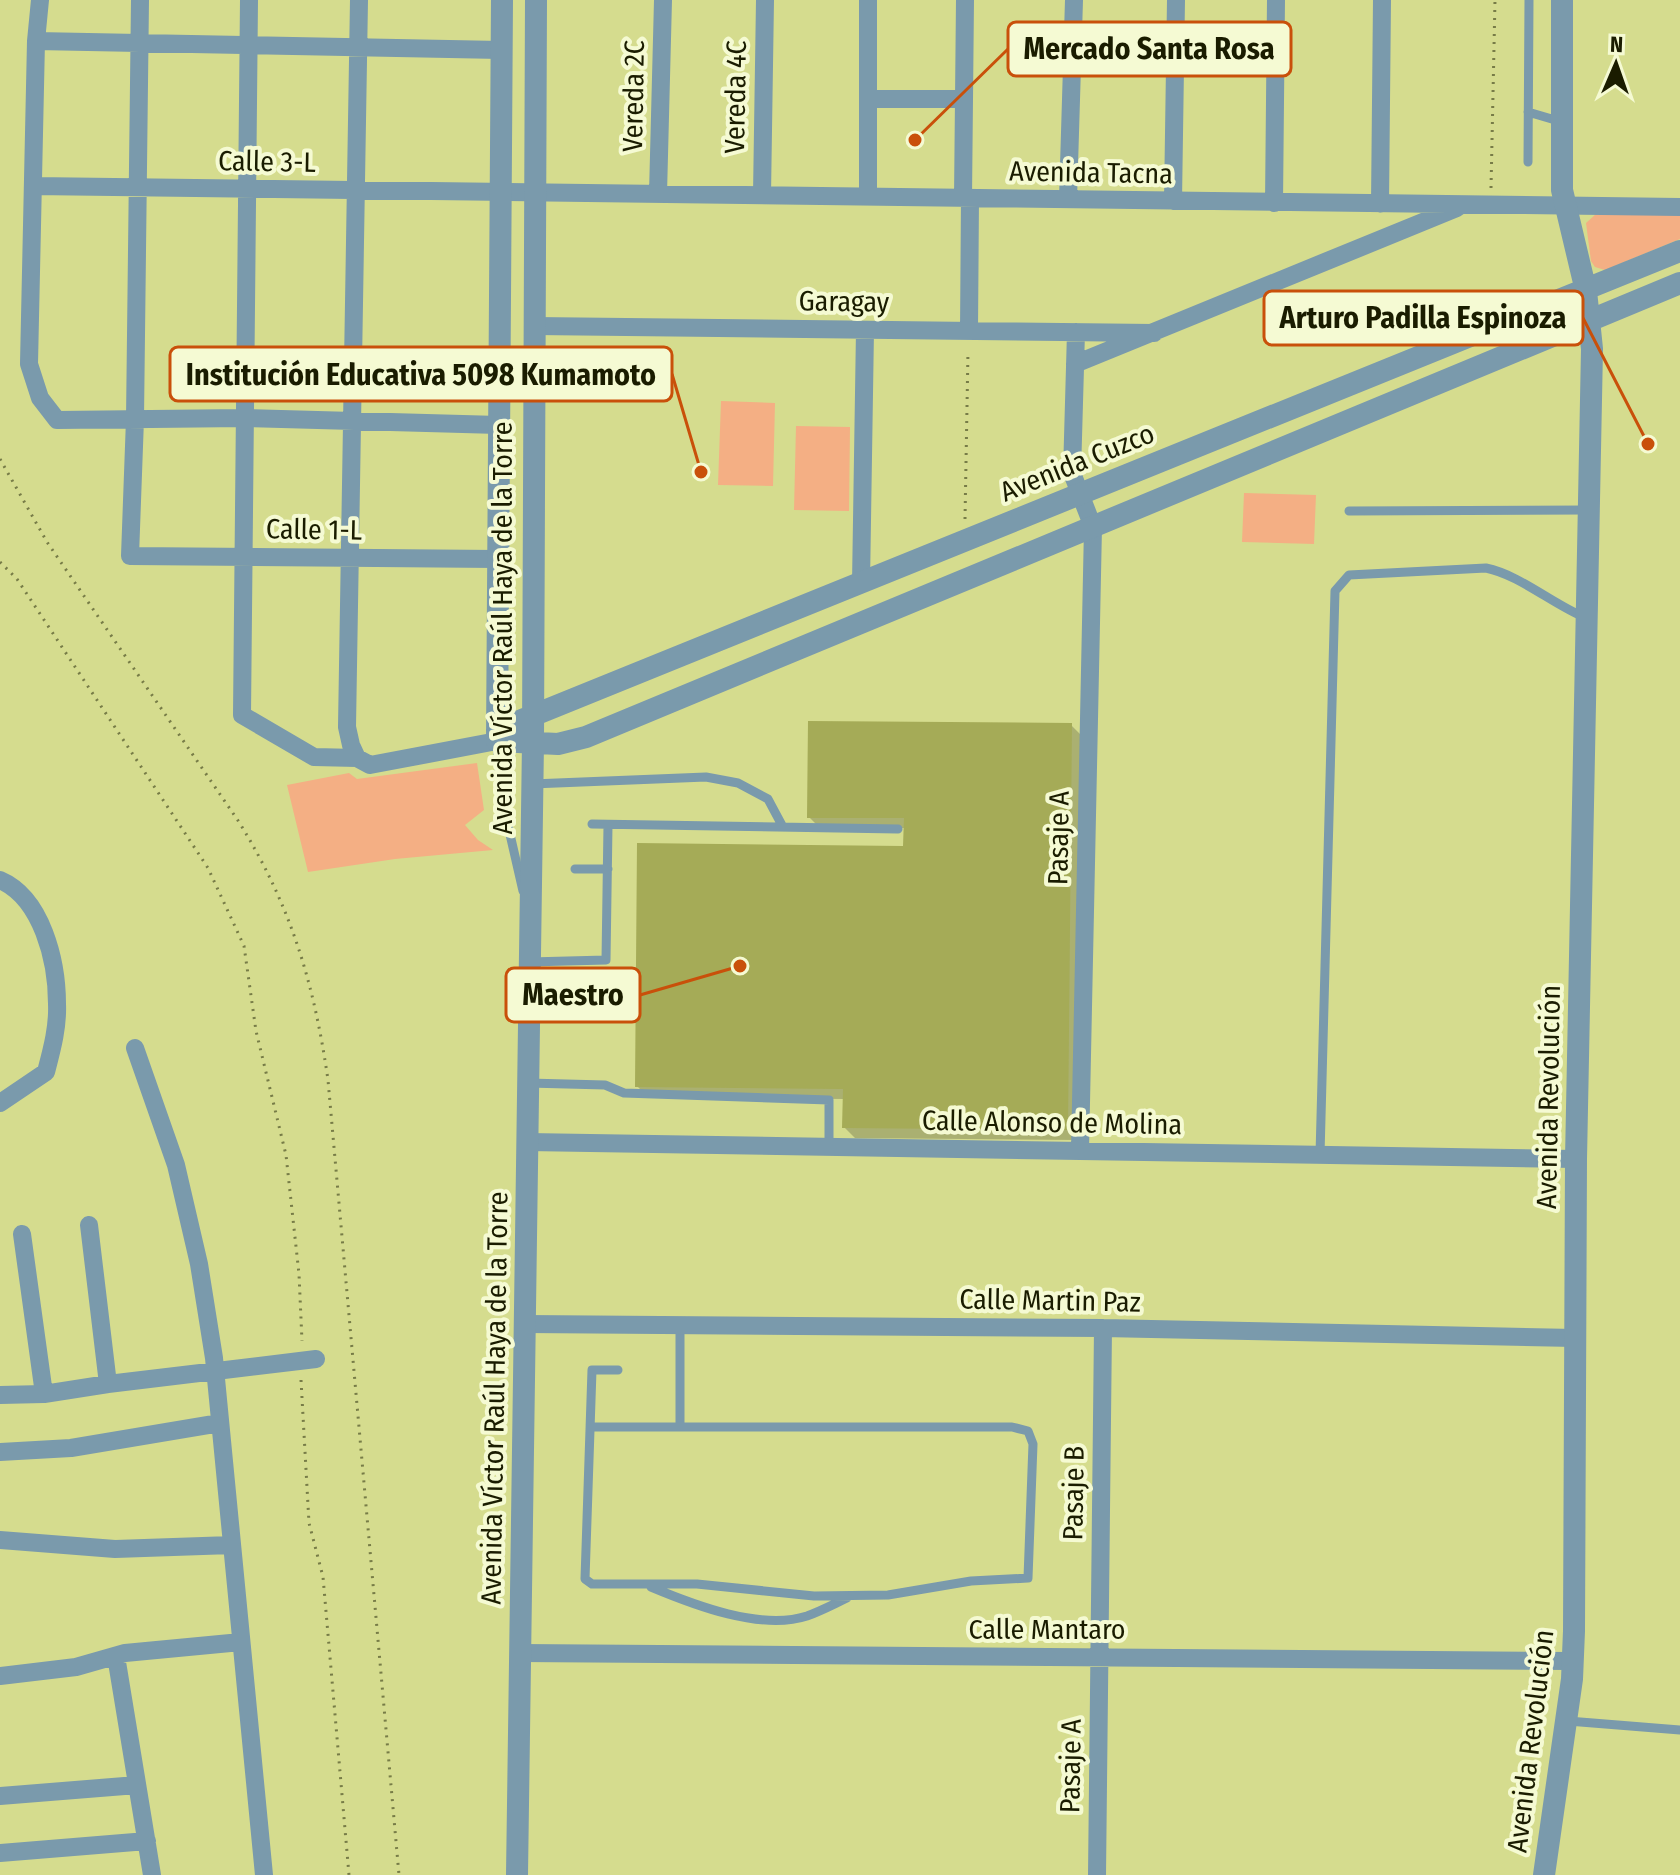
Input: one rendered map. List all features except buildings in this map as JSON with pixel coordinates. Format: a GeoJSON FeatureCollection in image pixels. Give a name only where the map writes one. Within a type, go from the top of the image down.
{"type":"FeatureCollection","features":[{"type":"Feature","properties":{"kind":"street"},"geometry":{"type":"LineString","coordinates":[[40,0],[36,41],[29,364],[40,398],[57,420],[244,418],[499,425]]}},
{"type":"Feature","properties":{"kind":"street"},"geometry":{"type":"LineString","coordinates":[[135,419],[140,0]]}},
{"type":"Feature","properties":{"kind":"street"},"geometry":{"type":"LineString","coordinates":[[249,0],[242,715],[314,757],[357,758],[370,765],[497,735],[533,742],[568,743],[586,737],[1680,283]]}},
{"type":"Feature","properties":{"kind":"street"},"geometry":{"type":"LineString","coordinates":[[357,758],[347,727],[359,0]]}},
{"type":"Feature","properties":{"kind":"street","name":"Avenida Víctor Raúl Haya de la Torre"},"geometry":{"type":"LineString","coordinates":[[497,735],[502,0]]}},
{"type":"Feature","properties":{"kind":"street","name":"Avenida Víctor Raúl Haya de la Torre"},"geometry":{"type":"LineString","coordinates":[[517,1875],[533,742],[536,0]]}},
{"type":"Feature","properties":{"kind":"street","name":"Vereda 2C"},"geometry":{"type":"LineString","coordinates":[[658,194],[663,0]]}},
{"type":"Feature","properties":{"kind":"street","name":"Vereda 4C"},"geometry":{"type":"LineString","coordinates":[[762,195],[765,0]]}},
{"type":"Feature","properties":{"kind":"street"},"geometry":{"type":"LineString","coordinates":[[868,0],[868,197]]}},
{"type":"Feature","properties":{"kind":"street"},"geometry":{"type":"LineString","coordinates":[[965,0],[969,331]]}},
{"type":"Feature","properties":{"kind":"street"},"geometry":{"type":"LineString","coordinates":[[1068,199],[1074,0]]}},
{"type":"Feature","properties":{"kind":"street"},"geometry":{"type":"LineString","coordinates":[[1173,201],[1176,0]]}},
{"type":"Feature","properties":{"kind":"street"},"geometry":{"type":"LineString","coordinates":[[1274,203],[1276,0]]}},
{"type":"Feature","properties":{"kind":"street"},"geometry":{"type":"LineString","coordinates":[[1380,204],[1382,0]]}},
{"type":"Feature","properties":{"kind":"street","name":"Avenida Revolución"},"geometry":{"type":"LineString","coordinates":[[1544,1875],[1573,1661],[1576,1159],[1591,319],[1564,207],[1562,0]]}},
{"type":"Feature","properties":{"kind":"street"},"geometry":{"type":"LineString","coordinates":[[36,41],[501,50]]}},
{"type":"Feature","properties":{"kind":"street"},"geometry":{"type":"LineString","coordinates":[[868,99],[964,99]]}},
{"type":"Feature","properties":{"kind":"street","name":"Calle 3-L"},"geometry":{"type":"LineString","coordinates":[[33,186],[500,193]]}},
{"type":"Feature","properties":{"kind":"street","name":"Avenida Tacna"},"geometry":{"type":"LineString","coordinates":[[500,193],[1680,207]]}},
{"type":"Feature","properties":{"kind":"street"},"geometry":{"type":"LineString","coordinates":[[1075,364],[1464,205]]}},
{"type":"Feature","properties":{"kind":"street","name":"Avenida Cuzco"},"geometry":{"type":"LineString","coordinates":[[497,735],[531,717],[1078,493],[1680,251]]}},
{"type":"Feature","properties":{"kind":"street","name":"Garagay"},"geometry":{"type":"LineString","coordinates":[[534,326],[1154,333]]}},
{"type":"Feature","properties":{"kind":"street"},"geometry":{"type":"LineString","coordinates":[[861,584],[865,330]]}},
{"type":"Feature","properties":{"kind":"street"},"geometry":{"type":"LineString","coordinates":[[1076,332],[1072,473],[1093,527]]}},
{"type":"Feature","properties":{"kind":"street","name":"Calle 1-L"},"geometry":{"type":"LineString","coordinates":[[135,419],[130,556],[498,559]]}},
{"type":"Feature","properties":{"kind":"street","name":"Pasaje A"},"geometry":{"type":"LineString","coordinates":[[1080,1151],[1093,527]]}},
{"type":"Feature","properties":{"kind":"street"},"geometry":{"type":"LineString","coordinates":[[0,880],[21,892],[35,911],[47,940],[57,1002],[55,1041],[46,1072],[0,1103]]}},
{"type":"Feature","properties":{"kind":"street"},"geometry":{"type":"LineString","coordinates":[[135,1048],[176,1165],[199,1264],[215,1371],[264,1875]]}},
{"type":"Feature","properties":{"kind":"street","name":"Calle Alonso de Molina"},"geometry":{"type":"LineString","coordinates":[[527,1142],[1576,1159]]}},
{"type":"Feature","properties":{"kind":"street"},"geometry":{"type":"LineString","coordinates":[[89,1225],[108,1384]]}},
{"type":"Feature","properties":{"kind":"street"},"geometry":{"type":"LineString","coordinates":[[22,1234],[44,1394]]}},
{"type":"Feature","properties":{"kind":"street","name":"Calle Martin Paz"},"geometry":{"type":"LineString","coordinates":[[524,1324],[1103,1328],[1575,1338]]}},
{"type":"Feature","properties":{"kind":"street","name":"Pasaje B"},"geometry":{"type":"LineString","coordinates":[[1099,1658],[1103,1328]]}},
{"type":"Feature","properties":{"kind":"street"},"geometry":{"type":"LineString","coordinates":[[0,1395],[44,1394],[309,1359]]}},
{"type":"Feature","properties":{"kind":"street"},"geometry":{"type":"LineString","coordinates":[[0,1452],[71,1448],[220,1423]]}},
{"type":"Feature","properties":{"kind":"street"},"geometry":{"type":"LineString","coordinates":[[0,1540],[115,1549],[232,1545]]}},
{"type":"Feature","properties":{"kind":"street"},"geometry":{"type":"LineString","coordinates":[[0,1676],[76,1667],[116,1656],[241,1642]]}},
{"type":"Feature","properties":{"kind":"street","name":"Calle Mantaro"},"geometry":{"type":"LineString","coordinates":[[520,1653],[1573,1661]]}},
{"type":"Feature","properties":{"kind":"street"},"geometry":{"type":"LineString","coordinates":[[116,1656],[152,1875]]}},
{"type":"Feature","properties":{"kind":"street","name":"Pasaje A"},"geometry":{"type":"LineString","coordinates":[[1097,1875],[1099,1658]]}},
{"type":"Feature","properties":{"kind":"street"},"geometry":{"type":"LineString","coordinates":[[0,1796],[137,1785]]}},
{"type":"Feature","properties":{"kind":"street"},"geometry":{"type":"LineString","coordinates":[[0,1853],[147,1841]]}},
{"type":"Feature","properties":{"kind":"lane"},"geometry":{"type":"LineString","coordinates":[[1528,162],[1529,0]]}},
{"type":"Feature","properties":{"kind":"lane"},"geometry":{"type":"LineString","coordinates":[[1528,112],[1562,122]]}},
{"type":"Feature","properties":{"kind":"lane"},"geometry":{"type":"LineString","coordinates":[[1349,511],[1588,510]]}},
{"type":"Feature","properties":{"kind":"lane"},"geometry":{"type":"LineString","coordinates":[[1320,1155],[1335,591],[1349,575],[1486,568],[1511,577],[1561,608],[1586,618]]}},
{"type":"Feature","properties":{"kind":"lane","name":"Avenida Víctor Raúl Haya de la Torre"},"geometry":{"type":"LineString","coordinates":[[497,735],[501,795],[530,921]]}},
{"type":"Feature","properties":{"kind":"lane"},"geometry":{"type":"LineString","coordinates":[[532,784],[706,777],[738,783],[768,799],[783,827]]}},
{"type":"Feature","properties":{"kind":"lane"},"geometry":{"type":"LineString","coordinates":[[592,824],[898,829]]}},
{"type":"Feature","properties":{"kind":"lane"},"geometry":{"type":"LineString","coordinates":[[529,962],[606,960],[608,825]]}},
{"type":"Feature","properties":{"kind":"lane"},"geometry":{"type":"LineString","coordinates":[[575,869],[608,869]]}},
{"type":"Feature","properties":{"kind":"lane"},"geometry":{"type":"LineString","coordinates":[[528,1083],[605,1085],[624,1093],[829,1100],[829,1147]]}},
{"type":"Feature","properties":{"kind":"lane"},"geometry":{"type":"LineString","coordinates":[[680,1325],[680,1426]]}},
{"type":"Feature","properties":{"kind":"lane"},"geometry":{"type":"LineString","coordinates":[[591,1427],[1012,1427],[1028,1431],[1033,1444],[1028,1578],[971,1581],[888,1595],[814,1596],[697,1584],[592,1584],[585,1579],[592,1370],[618,1370]]}},
{"type":"Feature","properties":{"kind":"lane"},"geometry":{"type":"LineString","coordinates":[[648,1586],[704,1609],[780,1620],[806,1616],[851,1595]]}},
{"type":"Feature","properties":{"kind":"lane"},"geometry":{"type":"LineString","coordinates":[[1566,1721],[1680,1730]]}},
{"type":"Feature","properties":{"kind":"path"},"geometry":{"type":"LineString","coordinates":[[1491,205],[1495,0]]}},
{"type":"Feature","properties":{"kind":"path"},"geometry":{"type":"LineString","coordinates":[[967,539],[964,504],[969,331]]}},
{"type":"Feature","properties":{"kind":"path"},"geometry":{"type":"LineString","coordinates":[[0,459],[47,542],[266,866],[310,980],[328,1080],[399,1875]]}},
{"type":"Feature","properties":{"kind":"path"},"geometry":{"type":"LineString","coordinates":[[0,562],[17,579],[208,868],[244,946],[256,1031],[286,1155],[309,1359],[309,1523],[323,1577],[349,1875]]}},
{"type":"Feature","properties":{"kind":"shaded area"},"geometry":{"type":"Polygon","coordinates":[[[1680,208],[1680,239],[1605,270],[1595,267],[1591,261],[1586,223],[1596,214],[1680,208]]]}},
{"type":"Feature","properties":{"kind":"shaded area"},"geometry":{"type":"Polygon","coordinates":[[[721,401],[775,403],[773,486],[718,485],[721,401]]]}},
{"type":"Feature","properties":{"kind":"shaded area"},"geometry":{"type":"Polygon","coordinates":[[[796,426],[850,427],[849,511],[794,510],[796,426]]]}},
{"type":"Feature","properties":{"kind":"shaded area"},"geometry":{"type":"Polygon","coordinates":[[[1244,493],[1316,495],[1314,544],[1242,542],[1244,493]]]}},
{"type":"Feature","properties":{"kind":"shaded area"},"geometry":{"type":"Polygon","coordinates":[[[477,763],[484,810],[465,825],[478,840],[493,850],[395,859],[308,872],[287,785],[349,773],[357,779],[477,763]]]}},
{"type":"Feature","properties":{"kind":"place","name":"Mercado Santa Rosa"},"geometry":{"type":"Point","coordinates":[915,140]}},
{"type":"Feature","properties":{"kind":"place","name":"Arturo Padilla Espinoza"},"geometry":{"type":"Point","coordinates":[1648,444]}},
{"type":"Feature","properties":{"kind":"place","name":"Institución Educativa 5098 Kumamoto"},"geometry":{"type":"Point","coordinates":[701,472]}},
{"type":"Feature","properties":{"kind":"place","name":"Maestro"},"geometry":{"type":"Point","coordinates":[740,966]}}]}
